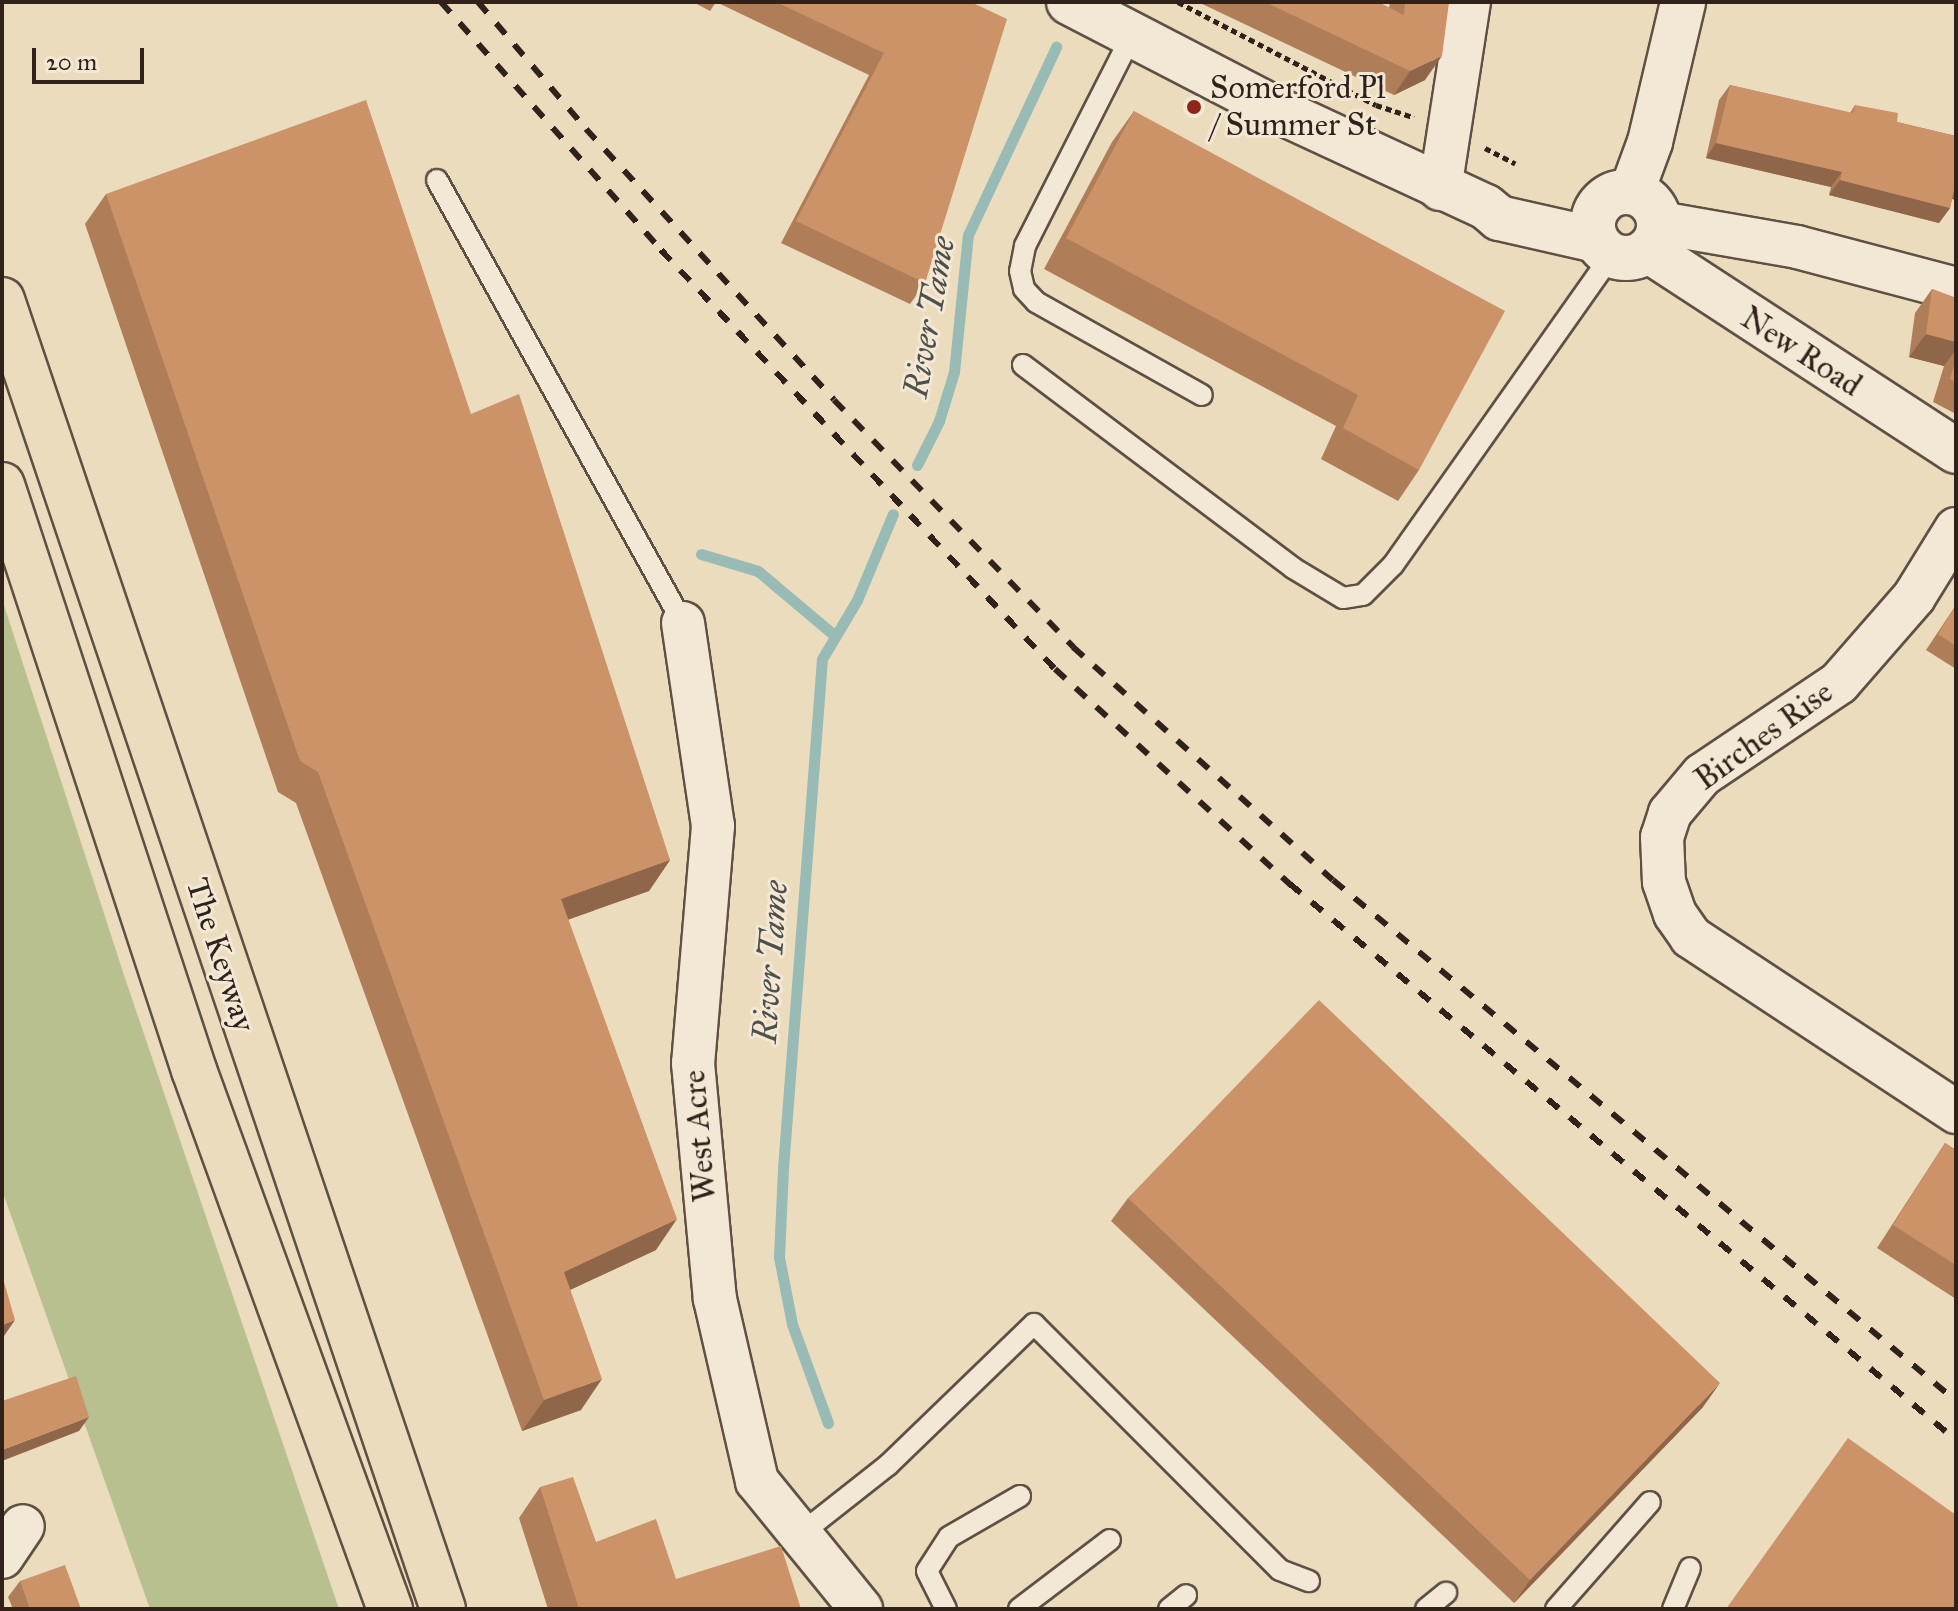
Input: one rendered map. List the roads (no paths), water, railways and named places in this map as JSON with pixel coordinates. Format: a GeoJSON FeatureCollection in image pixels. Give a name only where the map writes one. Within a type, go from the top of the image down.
{"type":"FeatureCollection","features":[{"type":"Feature","properties":{"kind":"highway","name":"The Keyway"},"geometry":{"type":"LineString","coordinates":[[2,300],[443,1609]]}},
{"type":"Feature","properties":{"kind":"highway","name":"The Keyway"},"geometry":{"type":"LineString","coordinates":[[2,485],[194,1070],[390,1609]]}},
{"type":"Feature","properties":{"kind":"main road"},"geometry":{"type":"LineString","coordinates":[[1069,2],[1440,189],[1486,207],[1500,198],[1624,228],[1650,142],[1683,2]]}},
{"type":"Feature","properties":{"kind":"main road","name":"New Road"},"geometry":{"type":"LineString","coordinates":[[1624,228],[1956,451]]}},
{"type":"Feature","properties":{"kind":"street"},"geometry":{"type":"LineString","coordinates":[[1440,189],[1469,2]]}},
{"type":"Feature","properties":{"kind":"street"},"geometry":{"type":"LineString","coordinates":[[1624,228],[1797,247],[1956,289]]}},
{"type":"Feature","properties":{"kind":"street","name":"Birches Rise"},"geometry":{"type":"LineString","coordinates":[[1956,529],[1914,597],[1839,683],[1702,775],[1670,813],[1662,837],[1664,882],[1675,914],[1691,937],[1956,1112]]}},
{"type":"Feature","properties":{"kind":"street","name":"West Acre"},"geometry":{"type":"LineString","coordinates":[[683,623],[713,826],[693,1063],[715,1299],[757,1481],[798,1536],[861,1609]]}},
{"type":"Feature","properties":{"kind":"lane"},"geometry":{"type":"LineString","coordinates":[[1133,33],[1025,246],[1020,271],[1024,289],[1036,302],[1202,395]]}},
{"type":"Feature","properties":{"kind":"lane"},"geometry":{"type":"LineString","coordinates":[[437,180],[683,623]]}},
{"type":"Feature","properties":{"kind":"lane"},"geometry":{"type":"LineString","coordinates":[[1023,365],[1293,568],[1343,598],[1363,595],[1393,565],[1624,228]]}},
{"type":"Feature","properties":{"kind":"lane"},"geometry":{"type":"LineString","coordinates":[[798,1536],[888,1465],[1034,1324],[1280,1570],[1309,1581]]}},
{"type":"Feature","properties":{"kind":"lane"},"geometry":{"type":"LineString","coordinates":[[946,1609],[927,1571],[949,1537],[1020,1496]]}},
{"type":"Feature","properties":{"kind":"lane"},"geometry":{"type":"LineString","coordinates":[[1556,1609],[1650,1502]]}},
{"type":"Feature","properties":{"kind":"lane"},"geometry":{"type":"LineString","coordinates":[[1019,1609],[1110,1540]]}},
{"type":"Feature","properties":{"kind":"lane"},"geometry":{"type":"LineString","coordinates":[[1673,1609],[1690,1568]]}},
{"type":"Feature","properties":{"kind":"lane"},"geometry":{"type":"LineString","coordinates":[[1426,1609],[1446,1593]]}},
{"type":"Feature","properties":{"kind":"lane"},"geometry":{"type":"LineString","coordinates":[[1169,1609],[1186,1595]]}},
{"type":"Feature","properties":{"kind":"waterway","name":"River Tame"},"geometry":{"type":"LineString","coordinates":[[917,465],[939,421],[954,372],[968,235],[1056,47]]}},
{"type":"Feature","properties":{"kind":"waterway","name":"River Tame"},"geometry":{"type":"LineString","coordinates":[[828,1423],[792,1324],[779,1257],[783,1168],[822,659],[857,600],[893,514]]}},
{"type":"Feature","properties":{"kind":"waterway"},"geometry":{"type":"LineString","coordinates":[[701,554],[758,571],[834,635]]}},
{"type":"Feature","properties":{"kind":"railway"},"geometry":{"type":"LineString","coordinates":[[441,2],[661,250],[1055,669],[1290,884],[1956,1440]]}},
{"type":"Feature","properties":{"kind":"railway"},"geometry":{"type":"LineString","coordinates":[[478,2],[586,129],[834,400],[1073,647],[1333,880],[1956,1401]]}},
{"type":"Feature","properties":{"kind":"place","name":"Somerford Pl / Summer St"},"geometry":{"type":"Point","coordinates":[1194,107]}}]}
